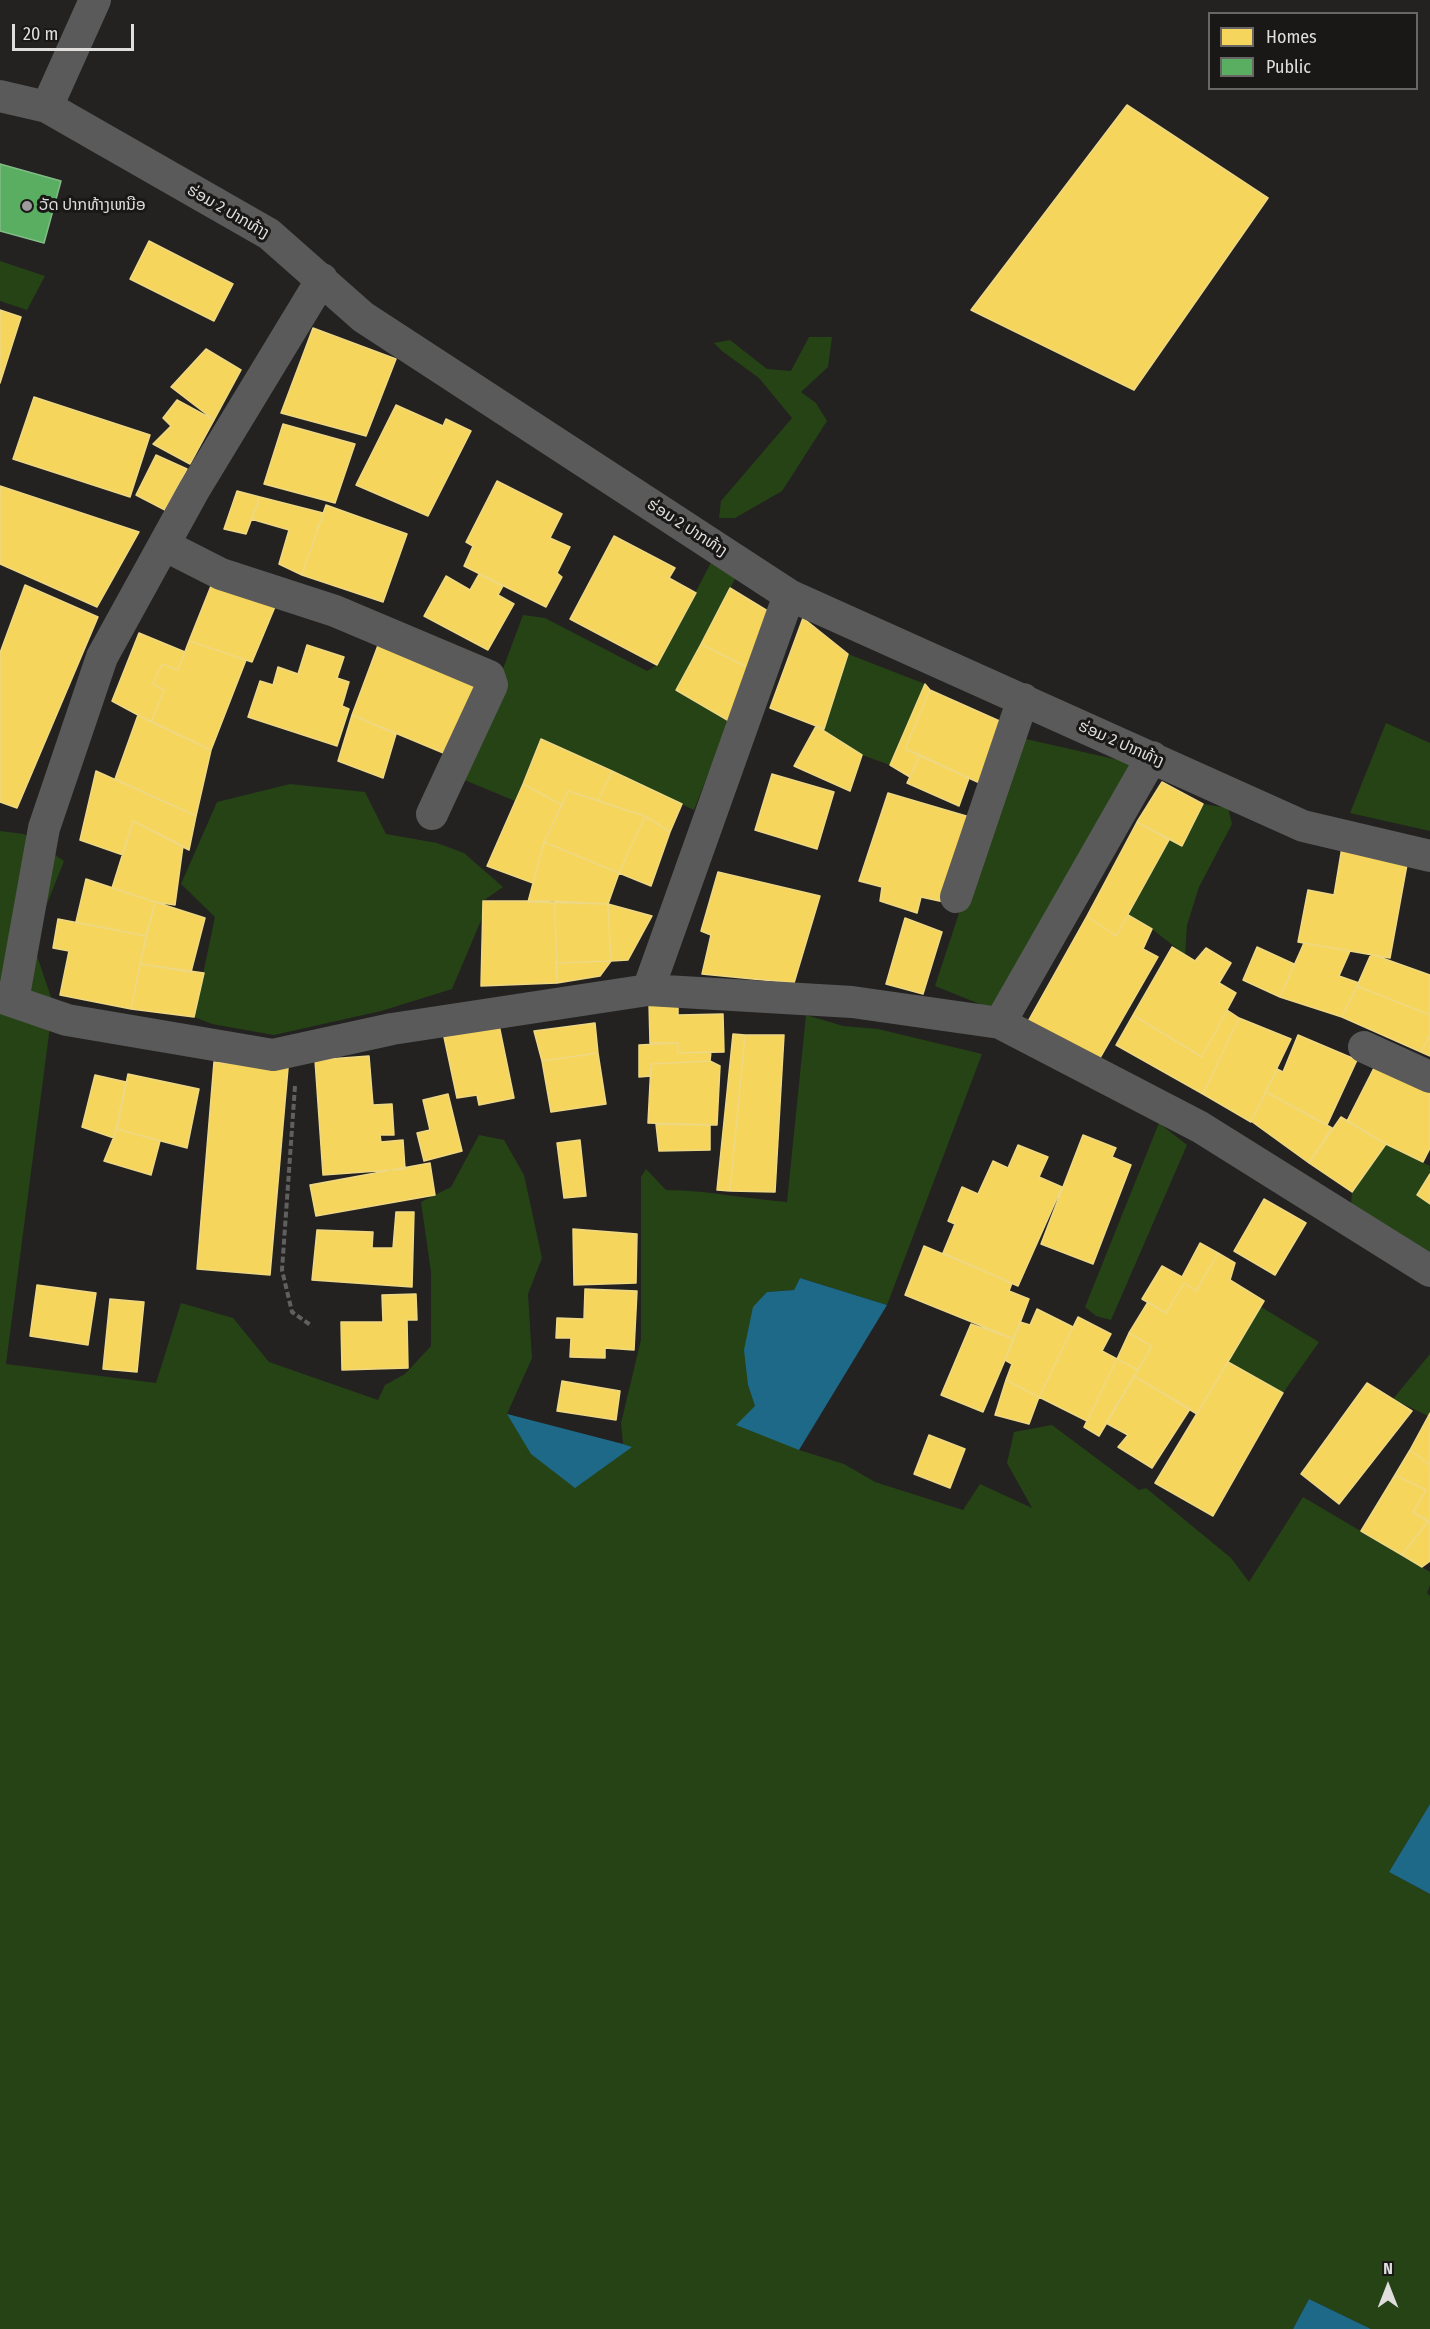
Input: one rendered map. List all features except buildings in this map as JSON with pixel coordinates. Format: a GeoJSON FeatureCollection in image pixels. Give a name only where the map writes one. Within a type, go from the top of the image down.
{"type":"FeatureCollection","features":[{"type":"Feature","properties":{"kind":"street"},"geometry":{"type":"LineString","coordinates":[[47,108],[95,0]]}},
{"type":"Feature","properties":{"kind":"street","name":"ຮ່ອມ 2 ປາກທ້າງ"},"geometry":{"type":"LineString","coordinates":[[0,96],[47,108],[269,234],[363,316],[789,595],[1304,826],[1430,856]]}},
{"type":"Feature","properties":{"kind":"street"},"geometry":{"type":"LineString","coordinates":[[322,279],[194,490],[102,657],[44,828],[7,999],[67,1020],[273,1055],[392,1029],[648,990],[852,1002],[1000,1023],[1200,1126],[1430,1271]]}},
{"type":"Feature","properties":{"kind":"street"},"geometry":{"type":"LineString","coordinates":[[164,545],[221,574],[335,611],[489,676],[492,685],[432,814]]}},
{"type":"Feature","properties":{"kind":"street"},"geometry":{"type":"LineString","coordinates":[[648,990],[789,595]]}},
{"type":"Feature","properties":{"kind":"street"},"geometry":{"type":"LineString","coordinates":[[956,897],[1023,699]]}},
{"type":"Feature","properties":{"kind":"street"},"geometry":{"type":"LineString","coordinates":[[1000,1023],[1152,757]]}},
{"type":"Feature","properties":{"kind":"street"},"geometry":{"type":"LineString","coordinates":[[1364,1047],[1430,1077]]}},
{"type":"Feature","properties":{"kind":"path"},"geometry":{"type":"LineString","coordinates":[[297,1050],[282,1270],[292,1312],[312,1326]]}},
{"type":"Feature","properties":{"kind":"green space"},"geometry":{"type":"Polygon","coordinates":[[[0,261],[45,276],[27,310],[0,301],[0,261]]]}},
{"type":"Feature","properties":{"kind":"green space"},"geometry":{"type":"Polygon","coordinates":[[[809,337],[832,337],[828,367],[801,392],[816,403],[827,421],[782,491],[735,518],[719,518],[721,501],[792,418],[759,378],[714,343],[730,340],[767,369],[791,371],[809,337]]]}},
{"type":"Feature","properties":{"kind":"green space"},"geometry":{"type":"Polygon","coordinates":[[[713,559],[736,577],[677,689],[729,721],[694,810],[541,739],[515,801],[462,779],[523,615],[545,618],[647,671],[657,665],[713,559]]]}},
{"type":"Feature","properties":{"kind":"green space"},"geometry":{"type":"Polygon","coordinates":[[[848,654],[925,684],[890,765],[862,755],[816,726],[824,728],[848,654]]]}},
{"type":"Feature","properties":{"kind":"green space"},"geometry":{"type":"Polygon","coordinates":[[[1386,723],[1430,743],[1430,831],[1350,813],[1386,723]]]}},
{"type":"Feature","properties":{"kind":"green space"},"geometry":{"type":"Polygon","coordinates":[[[1017,737],[1136,764],[992,1009],[935,986],[1017,737]]]}},
{"type":"Feature","properties":{"kind":"green space"},"geometry":{"type":"Polygon","coordinates":[[[290,784],[365,792],[386,834],[437,843],[464,853],[503,887],[483,901],[482,918],[452,989],[381,1011],[274,1035],[212,1024],[194,1017],[215,917],[181,884],[217,802],[290,784]]]}},
{"type":"Feature","properties":{"kind":"green space"},"geometry":{"type":"Polygon","coordinates":[[[1203,804],[1228,808],[1232,824],[1199,887],[1187,925],[1185,955],[1152,929],[1128,915],[1169,840],[1182,846],[1203,804]]]}},
{"type":"Feature","properties":{"kind":"green space"},"geometry":{"type":"Polygon","coordinates":[[[0,831],[24,834],[64,861],[33,944],[53,1003],[6,1364],[156,1383],[181,1303],[233,1318],[269,1362],[378,1400],[385,1385],[405,1374],[431,1346],[431,1272],[421,1202],[451,1187],[479,1135],[504,1140],[524,1175],[542,1258],[528,1294],[532,1358],[507,1414],[632,1447],[623,1444],[621,1423],[641,1340],[641,1177],[646,1169],[666,1190],[696,1191],[787,1202],[806,1015],[843,1026],[878,1029],[982,1054],[887,1305],[800,1278],[794,1290],[767,1292],[748,1385],[755,1406],[799,1450],[844,1464],[875,1482],[963,1510],[980,1484],[1032,1508],[1007,1463],[1014,1432],[1052,1425],[1139,1490],[1146,1488],[1231,1558],[1249,1582],[1303,1497],[1430,1572],[1430,1585],[1427,1593],[1430,1596],[1430,1804],[1389,1872],[1430,1894],[1430,2329],[1371,2329],[1309,2299],[1293,2329],[0,2329],[0,831]]]}},
{"type":"Feature","properties":{"kind":"green space"},"geometry":{"type":"Polygon","coordinates":[[[1159,1123],[1187,1145],[1111,1320],[1096,1316],[1085,1307],[1159,1123]]]}},
{"type":"Feature","properties":{"kind":"green space"},"geometry":{"type":"Polygon","coordinates":[[[1386,1144],[1430,1166],[1430,1174],[1417,1195],[1430,1204],[1430,1258],[1351,1204],[1352,1192],[1386,1144]]]}},
{"type":"Feature","properties":{"kind":"green space"},"geometry":{"type":"Polygon","coordinates":[[[1261,1307],[1319,1342],[1283,1393],[1228,1362],[1261,1307]]]}},
{"type":"Feature","properties":{"kind":"green space"},"geometry":{"type":"Polygon","coordinates":[[[1430,1354],[1430,1413],[1428,1416],[1393,1399],[1430,1354]]]}},
{"type":"Feature","properties":{"kind":"water"},"geometry":{"type":"Polygon","coordinates":[[[800,1278],[887,1305],[799,1450],[736,1425],[755,1406],[748,1385],[744,1350],[753,1307],[767,1292],[794,1290],[800,1278]]]}},
{"type":"Feature","properties":{"kind":"water"},"geometry":{"type":"Polygon","coordinates":[[[507,1414],[632,1447],[575,1488],[531,1454],[507,1414]]]}},
{"type":"Feature","properties":{"kind":"water"},"geometry":{"type":"Polygon","coordinates":[[[1430,1804],[1430,1894],[1389,1872],[1430,1804]]]}},
{"type":"Feature","properties":{"kind":"water"},"geometry":{"type":"Polygon","coordinates":[[[1309,2299],[1371,2329],[1293,2329],[1309,2299]]]}},
{"type":"Feature","properties":{"kind":"place","name":"ວັດ ປາກທ້າງເຫນືອ"},"geometry":{"type":"Point","coordinates":[27,206]}}]}
